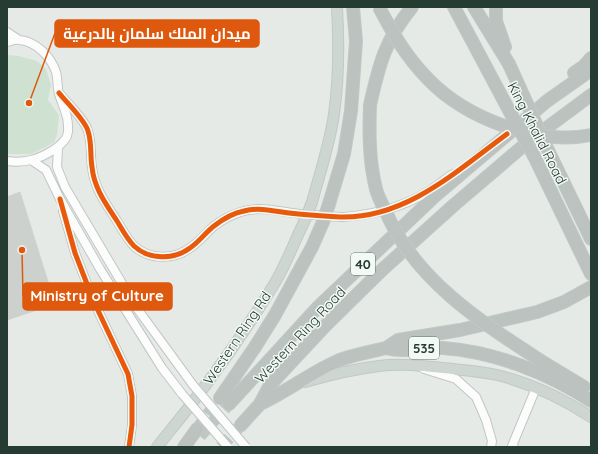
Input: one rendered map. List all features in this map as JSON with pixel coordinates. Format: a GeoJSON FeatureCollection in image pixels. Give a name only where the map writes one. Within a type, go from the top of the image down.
{"type":"FeatureCollection","features":[{"type":"Feature","properties":{"kind":"highway","name":"Western Ring Road"},"geometry":{"type":"LineString","coordinates":[[353,7],[356,41],[351,111],[344,154],[329,204],[312,247],[275,315],[224,401],[318,307],[435,196],[507,134]]}},
{"type":"Feature","properties":{"kind":"highway"},"geometry":{"type":"LineString","coordinates":[[379,7],[396,39],[429,81],[467,110],[490,120],[528,133],[560,138],[591,135]]}},
{"type":"Feature","properties":{"kind":"highway"},"geometry":{"type":"LineString","coordinates":[[412,7],[400,22],[386,47],[377,72],[370,105],[369,134],[371,163],[377,191],[389,220],[401,241],[416,262],[458,303],[479,320],[591,392]]}},
{"type":"Feature","properties":{"kind":"highway","name":"King Khalid Road"},"geometry":{"type":"LineString","coordinates":[[454,7],[534,156],[589,270]]}},
{"type":"Feature","properties":{"kind":"highway","name":"King Khalid Road"},"geometry":{"type":"LineString","coordinates":[[474,7],[509,64],[546,146],[591,239]]}},
{"type":"Feature","properties":{"kind":"highway"},"geometry":{"type":"LineString","coordinates":[[496,7],[496,21],[505,44],[509,64]]}},
{"type":"Feature","properties":{"kind":"highway","name":"40"},"geometry":{"type":"LineString","coordinates":[[547,101],[559,84],[584,66],[591,58]]}},
{"type":"Feature","properties":{"kind":"highway","name":"40"},"geometry":{"type":"LineString","coordinates":[[507,134],[547,101],[591,70]]}},
{"type":"Feature","properties":{"kind":"highway","name":"Western Ring Road"},"geometry":{"type":"LineString","coordinates":[[241,425],[260,404],[270,385],[326,325],[383,269],[454,205],[529,141],[591,95]]}},
{"type":"Feature","properties":{"kind":"highway","name":"535"},"geometry":{"type":"LineString","coordinates":[[260,404],[337,361],[386,348],[398,340],[460,330],[537,312],[564,302],[591,287]]}},
{"type":"Feature","properties":{"kind":"highway","name":"535"},"geometry":{"type":"LineString","coordinates":[[386,348],[394,350],[442,348],[478,354],[512,363],[540,373],[571,388],[591,401]]}},
{"type":"Feature","properties":{"kind":"highway"},"geometry":{"type":"LineString","coordinates":[[184,447],[199,432],[190,447]]}},
{"type":"Feature","properties":{"kind":"main road","name":"Western Ring Rd"},"geometry":{"type":"LineString","coordinates":[[157,447],[218,369],[277,280],[305,220],[312,202],[334,114],[338,67],[337,7]]}},
{"type":"Feature","properties":{"kind":"main road"},"geometry":{"type":"LineString","coordinates":[[295,384],[335,374],[380,366],[408,364],[497,375],[536,388],[572,405],[591,417]]}},
{"type":"Feature","properties":{"kind":"street"},"geometry":{"type":"LineString","coordinates":[[7,32],[19,40],[31,44],[43,51],[51,61],[56,72],[59,93],[68,116],[68,134],[58,148],[31,160],[17,162],[7,161]]}},
{"type":"Feature","properties":{"kind":"street"},"geometry":{"type":"LineString","coordinates":[[7,42],[19,40]]}},
{"type":"Feature","properties":{"kind":"street"},"geometry":{"type":"LineString","coordinates":[[59,93],[83,120],[88,130],[91,144],[94,181],[100,194],[134,246],[156,257],[176,256],[189,249],[214,226],[229,216],[245,210],[260,209],[342,217],[365,214],[401,205],[429,191],[507,134]]}},
{"type":"Feature","properties":{"kind":"street"},"geometry":{"type":"LineString","coordinates":[[58,148],[57,167],[65,187],[136,307],[193,385],[246,447]]}},
{"type":"Feature","properties":{"kind":"street"},"geometry":{"type":"LineString","coordinates":[[31,160],[46,170],[60,199],[100,269],[154,355],[182,394],[228,447]]}},
{"type":"Feature","properties":{"kind":"street"},"geometry":{"type":"LineString","coordinates":[[60,199],[80,267],[94,302],[128,374],[132,396],[132,425],[129,447]]}},
{"type":"Feature","properties":{"kind":"street"},"geometry":{"type":"LineString","coordinates":[[408,364],[456,379],[476,397],[486,420],[492,441],[491,447]]}},
{"type":"Feature","properties":{"kind":"street"},"geometry":{"type":"LineString","coordinates":[[514,447],[512,446],[536,388]]}},
{"type":"Feature","properties":{"kind":"green space"},"geometry":{"type":"Polygon","coordinates":[[[7,55],[19,56],[37,61],[46,69],[51,85],[48,100],[59,115],[57,135],[54,142],[31,154],[7,154],[7,55]]]}},
{"type":"Feature","properties":{"kind":"building"},"geometry":{"type":"Polygon","coordinates":[[[20,192],[55,304],[7,320],[7,197],[20,192]]]}},
{"type":"Feature","properties":{"kind":"tunnel"},"geometry":{"type":"LineString","coordinates":[[197,429],[220,398]]}},
{"type":"Feature","properties":{"kind":"tunnel"},"geometry":{"type":"LineString","coordinates":[[200,436],[229,404]]}},
{"type":"Feature","properties":{"kind":"tunnel"},"geometry":{"type":"LineString","coordinates":[[221,447],[241,425]]}},
{"type":"Feature","properties":{"kind":"cycle path"},"geometry":{"type":"LineString","coordinates":[[59,93],[80,117],[88,131],[93,175],[101,196],[134,246],[147,254],[162,257],[177,255],[184,252],[221,221],[236,213],[249,210],[255,209],[295,214],[340,217],[364,215],[387,210],[430,190],[450,177],[507,134]]}},
{"type":"Feature","properties":{"kind":"cycle path"},"geometry":{"type":"LineString","coordinates":[[60,199],[75,253],[94,302],[128,374],[132,396],[132,425],[129,447]]}},
{"type":"Feature","properties":{"kind":"place","name":"ميدان الملك سلمان بالدرعية"},"geometry":{"type":"Point","coordinates":[29,103]}},
{"type":"Feature","properties":{"kind":"place","name":"Ministry of Culture"},"geometry":{"type":"Point","coordinates":[22,250]}}]}
